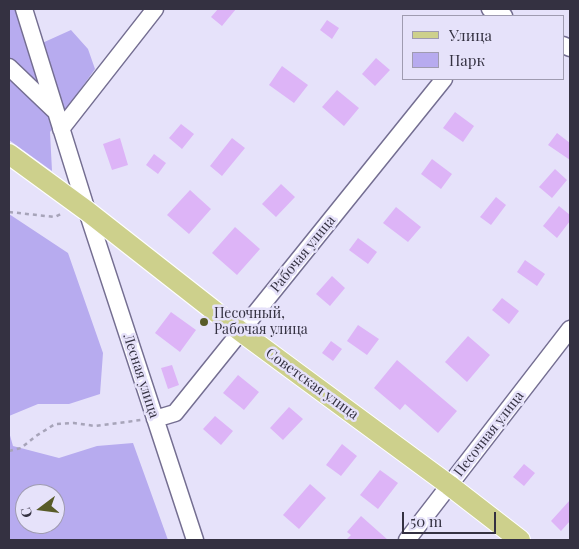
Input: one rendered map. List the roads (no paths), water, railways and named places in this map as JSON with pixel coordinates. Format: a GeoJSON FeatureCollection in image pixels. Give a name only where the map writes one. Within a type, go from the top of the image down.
{"type":"FeatureCollection","features":[{"type":"Feature","properties":{"kind":"main road","name":"Советская улица"},"geometry":{"type":"LineString","coordinates":[[9,154],[87,211],[240,331],[449,485],[516,539]]}},
{"type":"Feature","properties":{"kind":"street","name":"Лесная улица"},"geometry":{"type":"LineString","coordinates":[[24,9],[87,211],[195,540]]}},
{"type":"Feature","properties":{"kind":"street"},"geometry":{"type":"LineString","coordinates":[[61,129],[155,9]]}},
{"type":"Feature","properties":{"kind":"street"},"geometry":{"type":"LineString","coordinates":[[9,67],[56,111]]}},
{"type":"Feature","properties":{"kind":"street","name":"Рабочая улица"},"geometry":{"type":"LineString","coordinates":[[155,419],[175,413],[443,80]]}},
{"type":"Feature","properties":{"kind":"street","name":"Песочная улица"},"geometry":{"type":"LineString","coordinates":[[407,540],[570,329]]}},
{"type":"Feature","properties":{"kind":"place","name":"Песочный, Рабочая улица"},"geometry":{"type":"Point","coordinates":[204,322]}}]}
